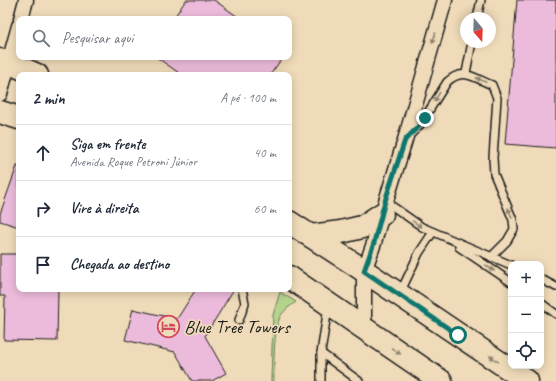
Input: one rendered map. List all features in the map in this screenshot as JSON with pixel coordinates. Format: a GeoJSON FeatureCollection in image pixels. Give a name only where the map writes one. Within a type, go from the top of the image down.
{"type":"FeatureCollection","features":[{"type":"Feature","properties":{"kind":"main road"},"geometry":{"type":"LineString","coordinates":[[5,61],[30,72]]}},
{"type":"Feature","properties":{"kind":"main road"},"geometry":{"type":"LineString","coordinates":[[0,112],[16,117]]}},
{"type":"Feature","properties":{"kind":"main road"},"geometry":{"type":"LineString","coordinates":[[311,236],[341,232],[362,227],[384,207]]}},
{"type":"Feature","properties":{"kind":"main road"},"geometry":{"type":"LineString","coordinates":[[292,224],[527,381]]}},
{"type":"Feature","properties":{"kind":"main road"},"geometry":{"type":"LineString","coordinates":[[292,279],[441,381]]}},
{"type":"Feature","properties":{"kind":"street"},"geometry":{"type":"LineString","coordinates":[[22,16],[26,0]]}},
{"type":"Feature","properties":{"kind":"street"},"geometry":{"type":"LineString","coordinates":[[364,329],[364,271],[405,140],[445,0]]}},
{"type":"Feature","properties":{"kind":"street"},"geometry":{"type":"LineString","coordinates":[[0,94],[5,61],[16,34]]}},
{"type":"Feature","properties":{"kind":"lane"},"geometry":{"type":"LineString","coordinates":[[478,12],[481,0]]}},
{"type":"Feature","properties":{"kind":"lane"},"geometry":{"type":"LineString","coordinates":[[466,73],[471,48]]}},
{"type":"Feature","properties":{"kind":"lane"},"geometry":{"type":"LineString","coordinates":[[405,140],[420,125],[447,82],[452,77],[466,73],[492,85],[497,98],[493,158],[494,174],[513,220],[514,229],[507,241],[491,257]]}},
{"type":"Feature","properties":{"kind":"lane"},"geometry":{"type":"LineString","coordinates":[[384,207],[446,238],[508,264]]}},
{"type":"Feature","properties":{"kind":"lane"},"geometry":{"type":"LineString","coordinates":[[399,295],[419,253],[433,232]]}},
{"type":"Feature","properties":{"kind":"lane"},"geometry":{"type":"LineString","coordinates":[[446,238],[508,280]]}},
{"type":"Feature","properties":{"kind":"lane"},"geometry":{"type":"LineString","coordinates":[[544,281],[556,287]]}},
{"type":"Feature","properties":{"kind":"lane"},"geometry":{"type":"LineString","coordinates":[[239,320],[245,303],[243,292]]}},
{"type":"Feature","properties":{"kind":"lane"},"geometry":{"type":"LineString","coordinates":[[321,381],[321,353],[328,304]]}},
{"type":"Feature","properties":{"kind":"lane"},"geometry":{"type":"LineString","coordinates":[[544,305],[556,314]]}},
{"type":"Feature","properties":{"kind":"lane"},"geometry":{"type":"LineString","coordinates":[[321,353],[359,381]]}},
{"type":"Feature","properties":{"kind":"green space"},"geometry":{"type":"Polygon","coordinates":[[[280,292],[296,302],[283,313],[278,323],[274,349],[274,381],[271,381],[273,315],[280,292]]]}},
{"type":"Feature","properties":{"kind":"building"},"geometry":{"type":"Polygon","coordinates":[[[186,0],[214,0],[237,16],[175,16],[186,0]]]}},
{"type":"Feature","properties":{"kind":"building"},"geometry":{"type":"Polygon","coordinates":[[[517,0],[556,0],[556,148],[505,144],[517,0]]]}},
{"type":"Feature","properties":{"kind":"building"},"geometry":{"type":"Polygon","coordinates":[[[160,60],[281,60],[272,72],[178,72],[160,60]]]}},
{"type":"Feature","properties":{"kind":"building"},"geometry":{"type":"Polygon","coordinates":[[[16,169],[16,226],[0,221],[0,214],[16,169]]]}},
{"type":"Feature","properties":{"kind":"building"},"geometry":{"type":"Polygon","coordinates":[[[0,254],[16,254],[16,292],[58,292],[57,341],[4,340],[5,296],[0,296],[0,254]]]}},
{"type":"Feature","properties":{"kind":"building","name":"Blue Tree Towers"},"geometry":{"type":"Polygon","coordinates":[[[194,292],[232,292],[205,336],[226,373],[212,381],[192,381],[175,352],[125,340],[133,309],[177,319],[194,292]]]}},
{"type":"Feature","properties":{"kind":"place","name":"Blue Tree Towers"},"geometry":{"type":"Point","coordinates":[169,327]}},
{"type":"Feature","properties":{"kind":"route"},"geometry":{"type":"LineString","coordinates":[[425,118],[405,140],[364,271],[458,335]]}}]}
